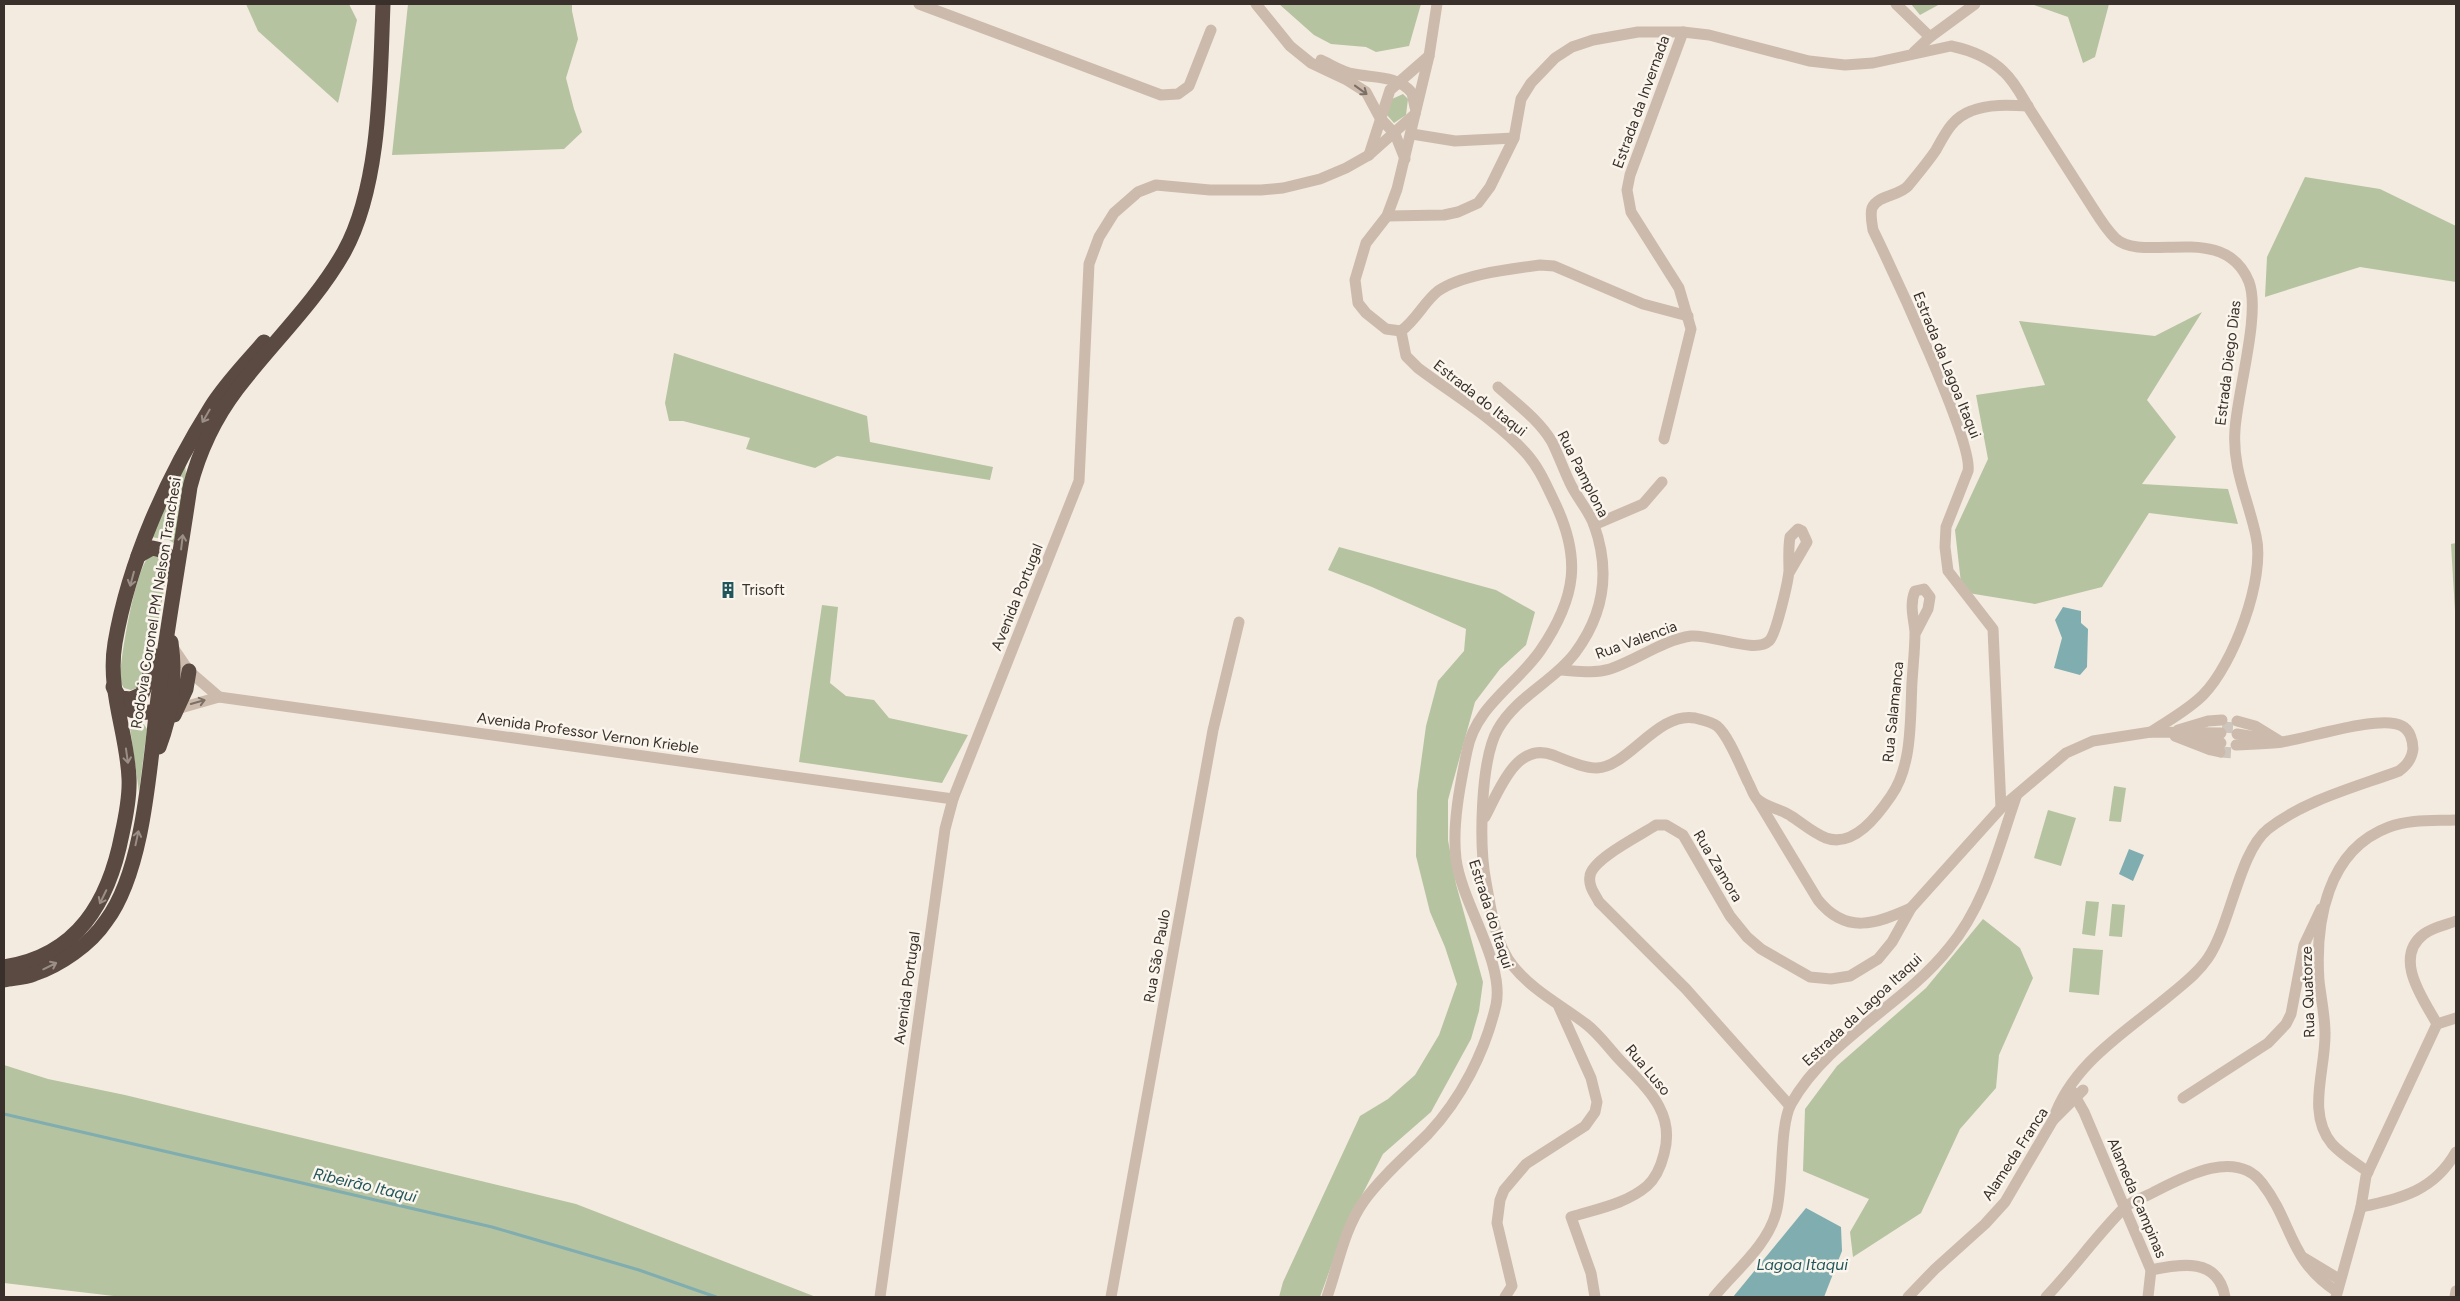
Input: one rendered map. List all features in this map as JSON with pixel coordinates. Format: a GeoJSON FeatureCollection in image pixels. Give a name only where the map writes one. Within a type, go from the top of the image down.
{"type":"FeatureCollection","features":[{"type":"Feature","properties":{"kind":"highway","name":"Rodovia Coronel PM Nelson Tranchesi"},"geometry":{"type":"LineString","coordinates":[[4,967],[38,958],[55,949],[74,935],[98,906],[110,883],[125,820],[130,779],[117,692],[114,645],[138,556],[157,508],[212,406],[320,274],[347,222],[360,180],[372,4]]}},
{"type":"Feature","properties":{"kind":"highway","name":"Rodovia Coronel PM Nelson Tranchesi"},"geometry":{"type":"LineString","coordinates":[[4,980],[33,975],[60,962],[86,942],[106,922],[120,900],[130,868],[150,770],[168,710],[169,621],[194,469],[215,424],[237,389],[321,287],[345,250],[355,228],[366,191],[375,140],[383,4]]}},
{"type":"Feature","properties":{"kind":"highway"},"geometry":{"type":"LineString","coordinates":[[138,556],[152,548],[166,552],[173,565],[174,584]]}},
{"type":"Feature","properties":{"kind":"highway"},"geometry":{"type":"LineString","coordinates":[[117,692],[136,698],[145,690],[169,621]]}},
{"type":"Feature","properties":{"kind":"highway"},"geometry":{"type":"LineString","coordinates":[[150,770],[162,739],[174,666],[169,621]]}},
{"type":"Feature","properties":{"kind":"highway"},"geometry":{"type":"LineString","coordinates":[[168,710],[188,681],[189,671]]}},
{"type":"Feature","properties":{"kind":"highway"},"geometry":{"type":"LineString","coordinates":[[117,692],[123,705],[130,710],[168,710]]}},
{"type":"Feature","properties":{"kind":"street"},"geometry":{"type":"LineString","coordinates":[[919,4],[1161,95],[1178,94],[1189,86],[1211,30]]}},
{"type":"Feature","properties":{"kind":"street"},"geometry":{"type":"LineString","coordinates":[[1256,4],[1290,46],[1311,63],[1366,92],[1380,118],[1395,134],[1406,159]]}},
{"type":"Feature","properties":{"kind":"street"},"geometry":{"type":"LineString","coordinates":[[1437,4],[1429,56],[1406,159],[1387,216],[1366,243],[1359,263],[1355,292],[1358,303],[1375,321],[1386,329],[1400,331],[1414,321],[1438,291],[1456,282],[1540,265],[1554,266],[1643,304],[1688,316]]}},
{"type":"Feature","properties":{"kind":"street"},"geometry":{"type":"LineString","coordinates":[[1896,4],[1930,37]]}},
{"type":"Feature","properties":{"kind":"street"},"geometry":{"type":"LineString","coordinates":[[1914,52],[1930,37],[1974,4]]}},
{"type":"Feature","properties":{"kind":"street","name":"Estrada Diego Dias"},"geometry":{"type":"LineString","coordinates":[[1387,216],[1444,215],[1458,212],[1478,203],[1490,187],[1514,138],[1521,98],[1531,83],[1556,58],[1572,47],[1613,35],[1638,32],[1683,32],[1709,35],[1809,60],[1845,65],[1873,63],[1914,52],[1951,46],[1964,49],[1991,61],[2016,85],[2088,200],[2116,239],[2135,246],[2202,246],[2222,254],[2237,263],[2248,281],[2254,302],[2235,428],[2234,455],[2239,482],[2256,535],[2258,567],[2255,584],[2237,638],[2216,679],[2204,695],[2186,710],[2151,732]]}},
{"type":"Feature","properties":{"kind":"street","name":"Estrada da Invernada"},"geometry":{"type":"LineString","coordinates":[[1664,438],[1690,340],[1691,329],[1680,288],[1635,220],[1628,202],[1627,190],[1630,175],[1683,32]]}},
{"type":"Feature","properties":{"kind":"street"},"geometry":{"type":"LineString","coordinates":[[1290,46],[1352,74],[1373,75],[1398,82],[1412,92],[1415,114]]}},
{"type":"Feature","properties":{"kind":"street"},"geometry":{"type":"LineString","coordinates":[[1368,155],[1390,90],[1429,56]]}},
{"type":"Feature","properties":{"kind":"street","name":"Estrada da Lagoa Itaqui"},"geometry":{"type":"LineString","coordinates":[[2001,808],[1993,629],[1948,571],[1945,547],[1946,526],[1968,471],[1968,462],[1956,421],[1930,355],[1873,230],[1871,217],[1872,208],[1877,202],[1906,188],[1936,150],[1950,126],[1960,117],[1970,111],[1997,105],[2028,106]]}},
{"type":"Feature","properties":{"kind":"street","name":"Avenida Portugal"},"geometry":{"type":"LineString","coordinates":[[880,1297],[945,829],[953,799],[1079,481],[1089,264],[1099,237],[1114,213],[1138,192],[1156,185],[1210,190],[1283,188],[1332,174],[1368,155],[1395,134],[1415,114]]}},
{"type":"Feature","properties":{"kind":"street"},"geometry":{"type":"LineString","coordinates":[[1412,134],[1455,140],[1514,138]]}},
{"type":"Feature","properties":{"kind":"street","name":"Estrada do Itaqui"},"geometry":{"type":"LineString","coordinates":[[1327,1297],[1342,1248],[1362,1203],[1386,1173],[1429,1132],[1453,1103],[1476,1061],[1486,1035],[1496,1005],[1496,974],[1465,894],[1456,860],[1456,824],[1464,762],[1469,740],[1476,726],[1496,697],[1539,652],[1558,619],[1572,585],[1573,556],[1565,522],[1542,474],[1526,454],[1504,432],[1418,368],[1406,356],[1400,331]]}},
{"type":"Feature","properties":{"kind":"street","name":"Rua Pamplona"},"geometry":{"type":"LineString","coordinates":[[1498,387],[1538,423],[1551,441],[1571,485],[1594,525],[1603,568],[1601,604],[1586,636],[1560,670],[1516,706],[1496,731],[1489,752],[1485,777],[1482,847],[1485,877],[1498,935],[1506,956],[1520,974],[1558,1006]]}},
{"type":"Feature","properties":{"kind":"street"},"geometry":{"type":"LineString","coordinates":[[1594,525],[1643,504],[1662,482]]}},
{"type":"Feature","properties":{"kind":"street","name":"Rua Valencia"},"geometry":{"type":"LineString","coordinates":[[1560,670],[1586,672],[1610,669],[1689,636],[1714,637],[1751,646],[1764,644],[1772,638],[1789,573]]}},
{"type":"Feature","properties":{"kind":"street","name":"Rua São Paulo"},"geometry":{"type":"LineString","coordinates":[[1111,1297],[1214,730],[1239,622]]}},
{"type":"Feature","properties":{"kind":"street","name":"Rua Salamanca"},"geometry":{"type":"LineString","coordinates":[[1757,799],[1789,814],[1820,834],[1838,840],[1859,832],[1877,814],[1893,794],[1901,777],[1906,755],[1915,634]]}},
{"type":"Feature","properties":{"kind":"street"},"geometry":{"type":"LineString","coordinates":[[172,646],[189,671],[219,697]]}},
{"type":"Feature","properties":{"kind":"street","name":"Avenida Professor Vernon Krieble"},"geometry":{"type":"LineString","coordinates":[[168,710],[219,697],[953,799]]}},
{"type":"Feature","properties":{"kind":"street"},"geometry":{"type":"LineString","coordinates":[[1483,820],[1510,772],[1517,762],[1526,756],[1549,753],[1595,768],[1606,767],[1617,762],[1644,738],[1661,728],[1684,718],[1694,718],[1716,726],[1724,736],[1757,799],[1818,900],[1827,911],[1842,920],[1868,924],[1881,922],[1911,908]]}},
{"type":"Feature","properties":{"kind":"street"},"geometry":{"type":"LineString","coordinates":[[2053,1120],[2057,1106],[2070,1086],[2095,1055],[2184,983],[2208,958],[2221,934],[2250,854],[2266,830],[2286,816],[2399,771],[2405,767],[2413,748],[2410,735],[2402,726],[2384,722],[2281,742],[2252,751],[2237,736],[2281,742]]}},
{"type":"Feature","properties":{"kind":"street"},"geometry":{"type":"LineString","coordinates":[[2151,732],[2221,735],[2211,750],[2169,733]]}},
{"type":"Feature","properties":{"kind":"street","name":"Rua Zamora"},"geometry":{"type":"LineString","coordinates":[[1790,1106],[1686,989],[1599,902],[1590,884],[1589,877],[1596,863],[1656,825],[1666,825],[1684,835],[1730,916],[1747,937],[1777,960],[1810,977],[1832,979],[1850,976],[1863,970],[1878,959],[1892,942],[1911,908],[2001,808],[2066,753],[2093,741],[2151,732]]}},
{"type":"Feature","properties":{"kind":"street","name":"Estrada da Lagoa Itaqui"},"geometry":{"type":"LineString","coordinates":[[1714,1297],[1759,1245],[1776,1214],[1781,1191],[1784,1140],[1790,1106],[1812,1076],[1832,1055],[1949,949],[1974,910],[1986,884],[2016,797]]}},
{"type":"Feature","properties":{"kind":"street","name":"Rua Quatorze"},"geometry":{"type":"LineString","coordinates":[[2388,1200],[2372,1193],[2367,1174],[2331,1143],[2320,1116],[2318,1098],[2326,1034],[2319,974],[2324,902],[2339,868],[2352,849],[2366,838],[2389,827],[2415,822],[2456,820]]}},
{"type":"Feature","properties":{"kind":"street"},"geometry":{"type":"LineString","coordinates":[[2182,1098],[2268,1044],[2286,1024],[2291,1014],[2304,945],[2324,902]]}},
{"type":"Feature","properties":{"kind":"street"},"geometry":{"type":"LineString","coordinates":[[2438,1024],[2416,984],[2410,959],[2416,942],[2422,935],[2456,921]]}},
{"type":"Feature","properties":{"kind":"street"},"geometry":{"type":"LineString","coordinates":[[1505,1297],[1512,1286],[1497,1223],[1500,1200],[1504,1190],[1526,1164],[1586,1126],[1595,1112],[1597,1102],[1591,1078],[1558,1006]]}},
{"type":"Feature","properties":{"kind":"street","name":"Rua Luso"},"geometry":{"type":"LineString","coordinates":[[1558,1006],[1587,1025],[1646,1088],[1663,1114],[1668,1131],[1663,1160],[1654,1178],[1646,1186],[1614,1204],[1571,1217],[1591,1273],[1595,1297]]}},
{"type":"Feature","properties":{"kind":"street"},"geometry":{"type":"LineString","coordinates":[[2336,1294],[2361,1206],[2367,1174],[2438,1024],[2456,1018]]}},
{"type":"Feature","properties":{"kind":"street"},"geometry":{"type":"LineString","coordinates":[[2070,1086],[2079,1094],[2095,1055]]}},
{"type":"Feature","properties":{"kind":"street","name":"Alameda Campinas"},"geometry":{"type":"LineString","coordinates":[[2079,1094],[2084,1112],[2151,1270],[2148,1297]]}},
{"type":"Feature","properties":{"kind":"street","name":"Alameda Franca"},"geometry":{"type":"LineString","coordinates":[[1908,1297],[1935,1269],[1985,1224],[2005,1202],[2053,1120],[2079,1094]]}},
{"type":"Feature","properties":{"kind":"street"},"geometry":{"type":"LineString","coordinates":[[2361,1206],[2388,1200],[2432,1182],[2456,1152]]}},
{"type":"Feature","properties":{"kind":"street"},"geometry":{"type":"LineString","coordinates":[[2046,1297],[2125,1207],[2206,1169],[2228,1167],[2241,1169],[2252,1174],[2263,1184],[2309,1270],[2336,1294]]}},
{"type":"Feature","properties":{"kind":"street"},"geometry":{"type":"LineString","coordinates":[[2299,1254],[2339,1279]]}},
{"type":"Feature","properties":{"kind":"street"},"geometry":{"type":"LineString","coordinates":[[2151,1270],[2177,1265],[2201,1267],[2212,1272],[2218,1279],[2225,1297]]}},
{"type":"Feature","properties":{"kind":"street"},"geometry":{"type":"LineString","coordinates":[[2455,1297],[2456,1292]]}},
{"type":"Feature","properties":{"kind":"green space"},"geometry":{"type":"Polygon","coordinates":[[[246,4],[349,4],[357,20],[338,103],[258,31],[246,4]]]}},
{"type":"Feature","properties":{"kind":"green space"},"geometry":{"type":"Polygon","coordinates":[[[408,4],[572,4],[578,39],[566,78],[582,132],[564,149],[392,155],[408,4]]]}},
{"type":"Feature","properties":{"kind":"green space"},"geometry":{"type":"Polygon","coordinates":[[[1279,4],[1421,4],[1409,46],[1376,52],[1366,47],[1331,44],[1314,35],[1279,4]]]}},
{"type":"Feature","properties":{"kind":"green space"},"geometry":{"type":"Polygon","coordinates":[[[1911,4],[1940,4],[1920,15],[1911,4]]]}},
{"type":"Feature","properties":{"kind":"green space"},"geometry":{"type":"Polygon","coordinates":[[[2031,4],[2109,4],[2095,57],[2083,63],[2068,17],[2031,4]]]}},
{"type":"Feature","properties":{"kind":"green space"},"geometry":{"type":"Polygon","coordinates":[[[1403,94],[1408,99],[1406,115],[1394,123],[1387,115],[1392,99],[1403,94]]]}},
{"type":"Feature","properties":{"kind":"green space"},"geometry":{"type":"Polygon","coordinates":[[[2305,177],[2380,189],[2456,226],[2456,282],[2360,267],[2265,297],[2267,257],[2305,177]]]}},
{"type":"Feature","properties":{"kind":"green space"},"geometry":{"type":"Polygon","coordinates":[[[2202,312],[2147,400],[2176,437],[2142,484],[2228,489],[2238,524],[2149,513],[2102,587],[2035,604],[1962,592],[1955,530],[1988,459],[1976,395],[2045,385],[2019,321],[2155,336],[2202,312]]]}},
{"type":"Feature","properties":{"kind":"green space"},"geometry":{"type":"Polygon","coordinates":[[[674,353],[867,416],[870,442],[993,467],[990,480],[837,456],[815,468],[746,449],[750,438],[683,421],[669,421],[665,403],[674,353]]]}},
{"type":"Feature","properties":{"kind":"green space"},"geometry":{"type":"Polygon","coordinates":[[[185,463],[186,475],[177,545],[169,540],[151,537],[185,463]]]}},
{"type":"Feature","properties":{"kind":"green space"},"geometry":{"type":"Polygon","coordinates":[[[2456,543],[2456,628],[2451,544],[2456,543]]]}},
{"type":"Feature","properties":{"kind":"green space"},"geometry":{"type":"Polygon","coordinates":[[[1339,547],[1496,590],[1535,612],[1526,645],[1500,669],[1475,702],[1448,800],[1448,840],[1456,884],[1483,982],[1479,1011],[1471,1039],[1431,1112],[1383,1154],[1345,1228],[1320,1297],[1279,1297],[1283,1282],[1360,1116],[1388,1099],[1415,1075],[1439,1035],[1457,984],[1445,947],[1430,912],[1416,856],[1417,792],[1426,726],[1438,681],[1464,651],[1466,629],[1372,587],[1328,570],[1339,547]]]}},
{"type":"Feature","properties":{"kind":"green space"},"geometry":{"type":"Polygon","coordinates":[[[154,555],[166,561],[167,574],[151,661],[137,688],[131,690],[124,688],[120,682],[125,637],[138,580],[148,558],[154,555]]]}},
{"type":"Feature","properties":{"kind":"green space"},"geometry":{"type":"Polygon","coordinates":[[[822,605],[838,607],[830,683],[846,696],[874,700],[889,718],[968,735],[942,783],[799,762],[822,605]]]}},
{"type":"Feature","properties":{"kind":"green space"},"geometry":{"type":"Polygon","coordinates":[[[136,721],[143,723],[147,729],[139,792],[130,728],[136,721]]]}},
{"type":"Feature","properties":{"kind":"green space"},"geometry":{"type":"Polygon","coordinates":[[[2114,786],[2126,788],[2121,822],[2109,821],[2114,786]]]}},
{"type":"Feature","properties":{"kind":"green space"},"geometry":{"type":"Polygon","coordinates":[[[2048,810],[2076,818],[2061,866],[2034,858],[2048,810]]]}},
{"type":"Feature","properties":{"kind":"green space"},"geometry":{"type":"Polygon","coordinates":[[[2086,901],[2099,902],[2095,936],[2082,934],[2086,901]]]}},
{"type":"Feature","properties":{"kind":"green space"},"geometry":{"type":"Polygon","coordinates":[[[2112,904],[2125,905],[2122,937],[2109,936],[2112,904]]]}},
{"type":"Feature","properties":{"kind":"green space"},"geometry":{"type":"Polygon","coordinates":[[[1983,919],[2020,948],[2033,978],[1999,1055],[1996,1088],[1960,1129],[1921,1213],[1853,1257],[1850,1232],[1869,1199],[1803,1171],[1805,1109],[1837,1066],[1926,988],[1983,919]]]}},
{"type":"Feature","properties":{"kind":"green space"},"geometry":{"type":"Polygon","coordinates":[[[2073,948],[2103,950],[2099,995],[2069,992],[2073,948]]]}},
{"type":"Feature","properties":{"kind":"green space"},"geometry":{"type":"Polygon","coordinates":[[[4,1065],[48,1079],[125,1095],[576,1204],[816,1297],[122,1297],[4,1283],[4,1065]]]}},
{"type":"Feature","properties":{"kind":"water"},"geometry":{"type":"Polygon","coordinates":[[[2063,607],[2081,611],[2081,623],[2088,629],[2087,667],[2080,675],[2054,668],[2062,638],[2055,620],[2063,607]]]}},
{"type":"Feature","properties":{"kind":"water"},"geometry":{"type":"Polygon","coordinates":[[[2129,849],[2144,855],[2133,881],[2119,874],[2129,849]]]}},
{"type":"Feature","properties":{"kind":"water","name":"Lagoa Itaqui"},"geometry":{"type":"Polygon","coordinates":[[[1806,1208],[1841,1227],[1842,1251],[1824,1297],[1733,1297],[1806,1208]]]}},
{"type":"Feature","properties":{"kind":"waterway","name":"Ribeirão Itaqui"},"geometry":{"type":"LineString","coordinates":[[4,1114],[492,1227],[639,1270],[716,1297]]}},
{"type":"Feature","properties":{"kind":"tunnel"},"geometry":{"type":"LineString","coordinates":[[2222,727],[2237,728]]}},
{"type":"Feature","properties":{"kind":"tunnel"},"geometry":{"type":"LineString","coordinates":[[2220,752],[2236,753]]}},
{"type":"Feature","properties":{"kind":"place","name":"Trisoft"},"geometry":{"type":"Point","coordinates":[728,590]}}]}
